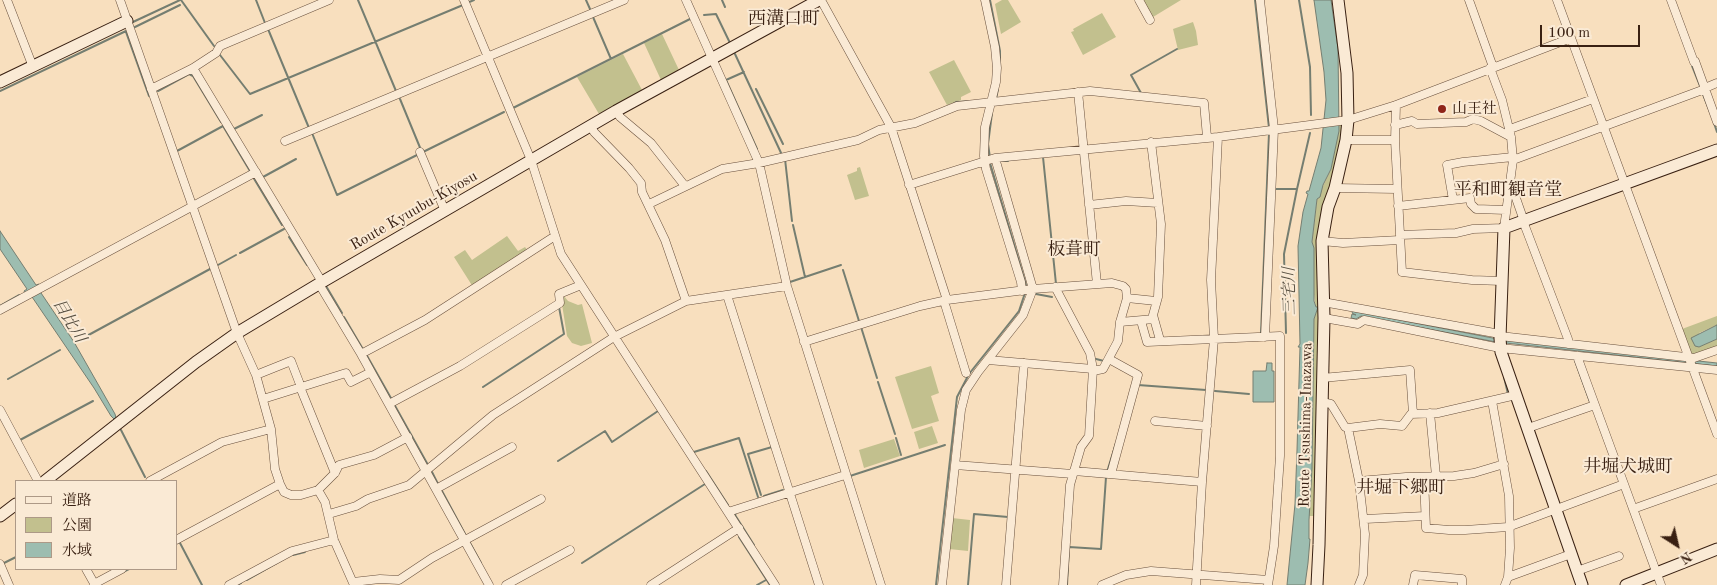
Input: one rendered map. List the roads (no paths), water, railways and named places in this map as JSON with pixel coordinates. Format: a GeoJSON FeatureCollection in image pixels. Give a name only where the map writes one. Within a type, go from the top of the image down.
{"type":"FeatureCollection","features":[{"type":"Feature","properties":{"kind":"main road","name":"Route Tsushima-Inazawa"},"geometry":{"type":"LineString","coordinates":[[1317,585],[1324,318],[1322,242],[1328,207],[1335,188],[1346,140],[1347,73],[1338,0]]}},
{"type":"Feature","properties":{"kind":"main road","name":"Route Kyuubu-Kiyosu"},"geometry":{"type":"LineString","coordinates":[[46,480],[196,362],[237,334],[320,283],[616,111],[816,1]]}},
{"type":"Feature","properties":{"kind":"main road"},"geometry":{"type":"LineString","coordinates":[[0,82],[127,21]]}},
{"type":"Feature","properties":{"kind":"main road"},"geometry":{"type":"LineString","coordinates":[[1582,585],[1516,395],[1500,340],[1504,228],[1717,150]]}},
{"type":"Feature","properties":{"kind":"main road"},"geometry":{"type":"LineString","coordinates":[[0,516],[15,505]]}},
{"type":"Feature","properties":{"kind":"main road"},"geometry":{"type":"LineString","coordinates":[[1626,585],[1717,549]]}},
{"type":"Feature","properties":{"kind":"street"},"geometry":{"type":"LineString","coordinates":[[7,0],[33,67]]}},
{"type":"Feature","properties":{"kind":"street"},"geometry":{"type":"LineString","coordinates":[[120,0],[237,334],[256,375],[271,428],[275,469],[284,492],[291,495],[301,495],[318,490],[339,465],[374,456],[408,437]]}},
{"type":"Feature","properties":{"kind":"street"},"geometry":{"type":"LineString","coordinates":[[151,89],[193,68],[216,53],[220,46],[329,0]]}},
{"type":"Feature","properties":{"kind":"street"},"geometry":{"type":"LineString","coordinates":[[464,0],[531,160],[561,254],[775,585]]}},
{"type":"Feature","properties":{"kind":"street"},"geometry":{"type":"LineString","coordinates":[[285,141],[624,0]]}},
{"type":"Feature","properties":{"kind":"street"},"geometry":{"type":"LineString","coordinates":[[686,0],[759,163],[787,286],[881,585]]}},
{"type":"Feature","properties":{"kind":"street"},"geometry":{"type":"LineString","coordinates":[[942,585],[961,410],[966,390],[1023,315],[1027,290],[990,159],[985,127],[994,102],[997,68],[996,47],[985,0]]}},
{"type":"Feature","properties":{"kind":"street"},"geometry":{"type":"LineString","coordinates":[[1139,0],[1150,20]]}},
{"type":"Feature","properties":{"kind":"street"},"geometry":{"type":"LineString","coordinates":[[1260,0],[1271,129],[1265,337]]}},
{"type":"Feature","properties":{"kind":"street"},"geometry":{"type":"LineString","coordinates":[[1322,242],[1344,243],[1456,233],[1472,229],[1504,228],[1513,158],[1510,133],[1492,68],[1469,0]]}},
{"type":"Feature","properties":{"kind":"street"},"geometry":{"type":"LineString","coordinates":[[1557,0],[1717,434]]}},
{"type":"Feature","properties":{"kind":"street"},"geometry":{"type":"LineString","coordinates":[[1671,0],[1717,122]]}},
{"type":"Feature","properties":{"kind":"street"},"geometry":{"type":"LineString","coordinates":[[816,1],[891,127],[946,300],[966,373]]}},
{"type":"Feature","properties":{"kind":"street"},"geometry":{"type":"LineString","coordinates":[[910,185],[990,159],[1218,137],[1346,120],[1396,105],[1571,38]]}},
{"type":"Feature","properties":{"kind":"street"},"geometry":{"type":"LineString","coordinates":[[193,68],[256,172],[361,354],[489,585]]}},
{"type":"Feature","properties":{"kind":"street"},"geometry":{"type":"LineString","coordinates":[[1453,200],[1447,165],[1513,158],[1603,127],[1717,83]]}},
{"type":"Feature","properties":{"kind":"street"},"geometry":{"type":"LineString","coordinates":[[649,204],[722,170],[858,140],[879,130],[916,123],[957,106],[1090,91],[1204,103],[1207,137]]}},
{"type":"Feature","properties":{"kind":"street"},"geometry":{"type":"LineString","coordinates":[[1078,92],[1097,284]]}},
{"type":"Feature","properties":{"kind":"street"},"geometry":{"type":"LineString","coordinates":[[1395,125],[1412,121],[1417,124],[1466,122],[1473,119],[1510,133],[1593,99]]}},
{"type":"Feature","properties":{"kind":"street"},"geometry":{"type":"LineString","coordinates":[[1396,105],[1395,140],[1402,272],[1472,280],[1502,281]]}},
{"type":"Feature","properties":{"kind":"street"},"geometry":{"type":"LineString","coordinates":[[616,111],[620,117],[651,143],[685,186]]}},
{"type":"Feature","properties":{"kind":"street"},"geometry":{"type":"LineString","coordinates":[[591,126],[594,132],[641,183],[642,192],[665,240],[686,301]]}},
{"type":"Feature","properties":{"kind":"street"},"geometry":{"type":"LineString","coordinates":[[1196,585],[1202,482],[1214,339],[1211,280],[1218,137]]}},
{"type":"Feature","properties":{"kind":"street"},"geometry":{"type":"LineString","coordinates":[[1346,140],[1395,140]]}},
{"type":"Feature","properties":{"kind":"street"},"geometry":{"type":"LineString","coordinates":[[1151,142],[1161,224],[1158,297],[1153,314],[1160,340]]}},
{"type":"Feature","properties":{"kind":"street"},"geometry":{"type":"LineString","coordinates":[[420,152],[445,211]]}},
{"type":"Feature","properties":{"kind":"street"},"geometry":{"type":"LineString","coordinates":[[990,159],[986,169],[1021,282],[1027,290]]}},
{"type":"Feature","properties":{"kind":"street"},"geometry":{"type":"LineString","coordinates":[[0,310],[256,172]]}},
{"type":"Feature","properties":{"kind":"street"},"geometry":{"type":"LineString","coordinates":[[1510,182],[1568,339],[1568,344]]}},
{"type":"Feature","properties":{"kind":"street"},"geometry":{"type":"LineString","coordinates":[[1335,188],[1397,189]]}},
{"type":"Feature","properties":{"kind":"street"},"geometry":{"type":"LineString","coordinates":[[1398,206],[1470,198],[1471,204],[1476,209],[1506,210]]}},
{"type":"Feature","properties":{"kind":"street"},"geometry":{"type":"LineString","coordinates":[[1089,205],[1126,201],[1158,203]]}},
{"type":"Feature","properties":{"kind":"street"},"geometry":{"type":"LineString","coordinates":[[361,354],[425,320],[555,236]]}},
{"type":"Feature","properties":{"kind":"street"},"geometry":{"type":"LineString","coordinates":[[804,342],[946,300],[1055,287],[1112,283],[1123,286],[1126,289],[1127,298],[1120,322],[1118,341],[1102,369],[1093,370],[988,360]]}},
{"type":"Feature","properties":{"kind":"street"},"geometry":{"type":"LineString","coordinates":[[389,404],[460,366],[560,303],[559,294],[581,285]]}},
{"type":"Feature","properties":{"kind":"street"},"geometry":{"type":"LineString","coordinates":[[329,514],[356,506],[368,499],[409,485],[493,415],[614,337],[686,301],[787,286]]}},
{"type":"Feature","properties":{"kind":"street"},"geometry":{"type":"LineString","coordinates":[[1055,287],[1090,353],[1093,370],[1089,436],[1081,447],[1070,485],[1063,585]]}},
{"type":"Feature","properties":{"kind":"street"},"geometry":{"type":"LineString","coordinates":[[728,295],[819,585]]}},
{"type":"Feature","properties":{"kind":"street"},"geometry":{"type":"LineString","coordinates":[[1127,298],[1156,301]]}},
{"type":"Feature","properties":{"kind":"street"},"geometry":{"type":"LineString","coordinates":[[1323,302],[1577,356],[1691,362]]}},
{"type":"Feature","properties":{"kind":"street"},"geometry":{"type":"LineString","coordinates":[[1324,318],[1358,324],[1364,320],[1500,340],[1568,344],[1691,362],[1717,370]]}},
{"type":"Feature","properties":{"kind":"street"},"geometry":{"type":"LineString","coordinates":[[1120,322],[1154,320]]}},
{"type":"Feature","properties":{"kind":"street"},"geometry":{"type":"LineString","coordinates":[[1102,585],[1126,575],[1151,571],[1197,574],[1268,583],[1274,546],[1280,456],[1280,336],[1147,342],[1141,321]]}},
{"type":"Feature","properties":{"kind":"street"},"geometry":{"type":"LineString","coordinates":[[1691,362],[1694,358],[1717,350]]}},
{"type":"Feature","properties":{"kind":"street"},"geometry":{"type":"LineString","coordinates":[[1577,356],[1661,585]]}},
{"type":"Feature","properties":{"kind":"street"},"geometry":{"type":"LineString","coordinates":[[1109,359],[1138,375],[1111,474]]}},
{"type":"Feature","properties":{"kind":"street"},"geometry":{"type":"LineString","coordinates":[[256,375],[291,361],[334,473]]}},
{"type":"Feature","properties":{"kind":"street"},"geometry":{"type":"LineString","coordinates":[[1006,585],[1024,363]]}},
{"type":"Feature","properties":{"kind":"street"},"geometry":{"type":"LineString","coordinates":[[1322,378],[1410,370],[1413,414]]}},
{"type":"Feature","properties":{"kind":"street"},"geometry":{"type":"LineString","coordinates":[[263,399],[346,373],[351,382],[371,372]]}},
{"type":"Feature","properties":{"kind":"street"},"geometry":{"type":"LineString","coordinates":[[1348,428],[1380,424],[1402,426],[1411,414],[1438,413],[1516,395]]}},
{"type":"Feature","properties":{"kind":"street"},"geometry":{"type":"LineString","coordinates":[[1492,401],[1508,496],[1510,548],[1508,577],[1505,585]]}},
{"type":"Feature","properties":{"kind":"street"},"geometry":{"type":"LineString","coordinates":[[1322,402],[1332,404],[1345,427],[1348,428],[1359,481],[1365,519],[1363,575],[1359,585]]}},
{"type":"Feature","properties":{"kind":"street"},"geometry":{"type":"LineString","coordinates":[[1528,428],[1595,405]]}},
{"type":"Feature","properties":{"kind":"street"},"geometry":{"type":"LineString","coordinates":[[0,410],[37,480]]}},
{"type":"Feature","properties":{"kind":"street"},"geometry":{"type":"LineString","coordinates":[[1430,413],[1436,476]]}},
{"type":"Feature","properties":{"kind":"street"},"geometry":{"type":"LineString","coordinates":[[1155,421],[1207,426]]}},
{"type":"Feature","properties":{"kind":"street"},"geometry":{"type":"LineString","coordinates":[[152,480],[222,442],[271,428]]}},
{"type":"Feature","properties":{"kind":"street"},"geometry":{"type":"LineString","coordinates":[[436,489],[512,447]]}},
{"type":"Feature","properties":{"kind":"street"},"geometry":{"type":"LineString","coordinates":[[1359,481],[1474,473],[1504,464]]}},
{"type":"Feature","properties":{"kind":"street"},"geometry":{"type":"LineString","coordinates":[[955,465],[1015,470],[1111,474],[1202,482]]}},
{"type":"Feature","properties":{"kind":"street"},"geometry":{"type":"LineString","coordinates":[[728,512],[846,474]]}},
{"type":"Feature","properties":{"kind":"street"},"geometry":{"type":"LineString","coordinates":[[1424,477],[1426,528],[1465,530],[1508,527],[1624,484]]}},
{"type":"Feature","properties":{"kind":"street"},"geometry":{"type":"LineString","coordinates":[[1633,509],[1717,479]]}},
{"type":"Feature","properties":{"kind":"street"},"geometry":{"type":"LineString","coordinates":[[178,539],[280,484]]}},
{"type":"Feature","properties":{"kind":"street"},"geometry":{"type":"LineString","coordinates":[[318,490],[326,502],[334,540],[354,584],[380,579],[399,580],[432,558],[541,499]]}},
{"type":"Feature","properties":{"kind":"street"},"geometry":{"type":"LineString","coordinates":[[1365,519],[1425,516]]}},
{"type":"Feature","properties":{"kind":"street"},"geometry":{"type":"LineString","coordinates":[[651,585],[739,528]]}},
{"type":"Feature","properties":{"kind":"street"},"geometry":{"type":"LineString","coordinates":[[229,585],[292,550],[334,540]]}},
{"type":"Feature","properties":{"kind":"street"},"geometry":{"type":"LineString","coordinates":[[506,585],[570,550]]}},
{"type":"Feature","properties":{"kind":"street"},"geometry":{"type":"LineString","coordinates":[[1508,577],[1571,554]]}},
{"type":"Feature","properties":{"kind":"street"},"geometry":{"type":"LineString","coordinates":[[1577,571],[1618,556]]}},
{"type":"Feature","properties":{"kind":"street"},"geometry":{"type":"LineString","coordinates":[[0,564],[9,585]]}},
{"type":"Feature","properties":{"kind":"street"},"geometry":{"type":"LineString","coordinates":[[87,570],[94,584],[120,570]]}},
{"type":"Feature","properties":{"kind":"street"},"geometry":{"type":"LineString","coordinates":[[1125,585],[1126,575]]}},
{"type":"Feature","properties":{"kind":"street"},"geometry":{"type":"LineString","coordinates":[[1413,585],[1415,575],[1462,578],[1462,585]]}},
{"type":"Feature","properties":{"kind":"water"},"geometry":{"type":"Polygon","coordinates":[[[1314,0],[1331,0],[1338,49],[1339,131],[1331,169],[1323,185],[1320,197],[1317,199],[1312,242],[1314,248],[1314,301],[1316,307],[1318,307],[1314,319],[1312,468],[1308,563],[1305,585],[1287,585],[1295,504],[1297,450],[1300,347],[1298,347],[1300,344],[1298,246],[1303,212],[1308,194],[1306,193],[1309,191],[1321,148],[1326,100],[1314,0]]]}},
{"type":"Feature","properties":{"kind":"water"},"geometry":{"type":"Polygon","coordinates":[[[0,231],[36,285],[40,285],[37,287],[74,342],[116,418],[114,419],[111,416],[28,291],[25,293],[24,291],[27,289],[0,249],[0,231]]]}},
{"type":"Feature","properties":{"kind":"water"},"geometry":{"type":"Polygon","coordinates":[[[1353,311],[1503,340],[1717,363],[1717,366],[1496,342],[1361,316],[1356,319],[1351,318],[1352,314],[1356,315],[1352,313],[1353,311]]]}},
{"type":"Feature","properties":{"kind":"water"},"geometry":{"type":"Polygon","coordinates":[[[1717,325],[1717,339],[1699,347],[1695,346],[1691,338],[1717,325]]]}},
{"type":"Feature","properties":{"kind":"water"},"geometry":{"type":"Polygon","coordinates":[[[1267,363],[1272,363],[1272,371],[1274,371],[1274,402],[1253,402],[1253,371],[1266,371],[1267,363]]]}},
{"type":"Feature","properties":{"kind":"waterway"},"geometry":{"type":"LineString","coordinates":[[133,22],[180,0]]}},
{"type":"Feature","properties":{"kind":"waterway"},"geometry":{"type":"LineString","coordinates":[[181,0],[214,46]]}},
{"type":"Feature","properties":{"kind":"waterway"},"geometry":{"type":"LineString","coordinates":[[256,0],[265,23]]}},
{"type":"Feature","properties":{"kind":"waterway"},"geometry":{"type":"LineString","coordinates":[[358,0],[396,91]]}},
{"type":"Feature","properties":{"kind":"waterway"},"geometry":{"type":"LineString","coordinates":[[467,3],[474,0]]}},
{"type":"Feature","properties":{"kind":"waterway"},"geometry":{"type":"LineString","coordinates":[[586,0],[590,9]]}},
{"type":"Feature","properties":{"kind":"waterway"},"geometry":{"type":"LineString","coordinates":[[722,0],[725,7]]}},
{"type":"Feature","properties":{"kind":"waterway"},"geometry":{"type":"LineString","coordinates":[[990,0],[1000,51],[1000,67]]}},
{"type":"Feature","properties":{"kind":"waterway"},"geometry":{"type":"LineString","coordinates":[[1255,0],[1269,128]]}},
{"type":"Feature","properties":{"kind":"waterway"},"geometry":{"type":"LineString","coordinates":[[1299,0],[1310,67],[1311,115]]}},
{"type":"Feature","properties":{"kind":"waterway"},"geometry":{"type":"LineString","coordinates":[[135,27],[180,5]]}},
{"type":"Feature","properties":{"kind":"waterway"},"geometry":{"type":"LineString","coordinates":[[220,55],[250,94],[463,5]]}},
{"type":"Feature","properties":{"kind":"waterway"},"geometry":{"type":"LineString","coordinates":[[704,15],[716,14],[730,43]]}},
{"type":"Feature","properties":{"kind":"waterway"},"geometry":{"type":"LineString","coordinates":[[593,17],[611,59]]}},
{"type":"Feature","properties":{"kind":"waterway"},"geometry":{"type":"LineString","coordinates":[[513,108],[690,19]]}},
{"type":"Feature","properties":{"kind":"waterway"},"geometry":{"type":"LineString","coordinates":[[268,29],[309,128]]}},
{"type":"Feature","properties":{"kind":"waterway"},"geometry":{"type":"LineString","coordinates":[[0,91],[126,31]]}},
{"type":"Feature","properties":{"kind":"waterway"},"geometry":{"type":"LineString","coordinates":[[126,32],[149,96]]}},
{"type":"Feature","properties":{"kind":"waterway"},"geometry":{"type":"LineString","coordinates":[[1141,93],[1131,75],[1177,49]]}},
{"type":"Feature","properties":{"kind":"waterway"},"geometry":{"type":"LineString","coordinates":[[735,54],[782,155]]}},
{"type":"Feature","properties":{"kind":"waterway"},"geometry":{"type":"LineString","coordinates":[[1692,66],[1700,86]]}},
{"type":"Feature","properties":{"kind":"waterway"},"geometry":{"type":"LineString","coordinates":[[744,72],[726,80],[757,149]]}},
{"type":"Feature","properties":{"kind":"waterway"},"geometry":{"type":"LineString","coordinates":[[158,91],[189,74],[193,76],[221,122]]}},
{"type":"Feature","properties":{"kind":"waterway"},"geometry":{"type":"LineString","coordinates":[[756,89],[783,144]]}},
{"type":"Feature","properties":{"kind":"waterway"},"geometry":{"type":"LineString","coordinates":[[996,99],[998,89]]}},
{"type":"Feature","properties":{"kind":"waterway"},"geometry":{"type":"LineString","coordinates":[[1702,92],[1710,112]]}},
{"type":"Feature","properties":{"kind":"waterway"},"geometry":{"type":"LineString","coordinates":[[400,99],[421,150]]}},
{"type":"Feature","properties":{"kind":"waterway"},"geometry":{"type":"LineString","coordinates":[[953,104],[956,102],[973,101]]}},
{"type":"Feature","properties":{"kind":"waterway"},"geometry":{"type":"LineString","coordinates":[[423,152],[504,112]]}},
{"type":"Feature","properties":{"kind":"waterway"},"geometry":{"type":"LineString","coordinates":[[990,158],[988,144],[992,113]]}},
{"type":"Feature","properties":{"kind":"waterway"},"geometry":{"type":"LineString","coordinates":[[234,129],[262,115]]}},
{"type":"Feature","properties":{"kind":"waterway"},"geometry":{"type":"LineString","coordinates":[[1714,123],[1717,132]]}},
{"type":"Feature","properties":{"kind":"waterway"},"geometry":{"type":"LineString","coordinates":[[177,151],[223,126],[250,171]]}},
{"type":"Feature","properties":{"kind":"waterway"},"geometry":{"type":"LineString","coordinates":[[312,133],[337,195],[419,154]]}},
{"type":"Feature","properties":{"kind":"waterway"},"geometry":{"type":"LineString","coordinates":[[1261,333],[1269,133]]}},
{"type":"Feature","properties":{"kind":"waterway"},"geometry":{"type":"LineString","coordinates":[[1275,189],[1297,189],[1310,133]]}},
{"type":"Feature","properties":{"kind":"waterway"},"geometry":{"type":"LineString","coordinates":[[1043,157],[1056,284]]}},
{"type":"Feature","properties":{"kind":"waterway"},"geometry":{"type":"LineString","coordinates":[[263,177],[296,159]]}},
{"type":"Feature","properties":{"kind":"waterway"},"geometry":{"type":"LineString","coordinates":[[785,159],[792,221]]}},
{"type":"Feature","properties":{"kind":"waterway"},"geometry":{"type":"LineString","coordinates":[[999,161],[1008,161]]}},
{"type":"Feature","properties":{"kind":"waterway"},"geometry":{"type":"LineString","coordinates":[[990,163],[1026,288]]}},
{"type":"Feature","properties":{"kind":"waterway"},"geometry":{"type":"LineString","coordinates":[[253,177],[282,225]]}},
{"type":"Feature","properties":{"kind":"waterway","name":"三宅川"},"geometry":{"type":"LineString","coordinates":[[1286,333],[1284,254],[1297,189]]}},
{"type":"Feature","properties":{"kind":"waterway"},"geometry":{"type":"LineString","coordinates":[[790,282],[805,277],[793,225]]}},
{"type":"Feature","properties":{"kind":"waterway"},"geometry":{"type":"LineString","coordinates":[[240,253],[284,229]]}},
{"type":"Feature","properties":{"kind":"waterway"},"geometry":{"type":"LineString","coordinates":[[289,237],[307,265]]}},
{"type":"Feature","properties":{"kind":"waterway"},"geometry":{"type":"LineString","coordinates":[[218,265],[236,255]]}},
{"type":"Feature","properties":{"kind":"waterway"},"geometry":{"type":"LineString","coordinates":[[805,277],[841,265]]}},
{"type":"Feature","properties":{"kind":"waterway"},"geometry":{"type":"LineString","coordinates":[[83,338],[210,269]]}},
{"type":"Feature","properties":{"kind":"waterway"},"geometry":{"type":"LineString","coordinates":[[843,270],[859,321]]}},
{"type":"Feature","properties":{"kind":"waterway"},"geometry":{"type":"LineString","coordinates":[[326,286],[342,313]]}},
{"type":"Feature","properties":{"kind":"waterway"},"geometry":{"type":"LineString","coordinates":[[936,585],[957,397],[969,374],[1019,311],[1025,293]]}},
{"type":"Feature","properties":{"kind":"waterway"},"geometry":{"type":"LineString","coordinates":[[1036,294],[1052,297]]}},
{"type":"Feature","properties":{"kind":"waterway"},"geometry":{"type":"LineString","coordinates":[[0,306],[19,295]]}},
{"type":"Feature","properties":{"kind":"waterway"},"geometry":{"type":"LineString","coordinates":[[483,387],[564,334],[559,307]]}},
{"type":"Feature","properties":{"kind":"waterway"},"geometry":{"type":"LineString","coordinates":[[344,317],[364,351]]}},
{"type":"Feature","properties":{"kind":"waterway"},"geometry":{"type":"LineString","coordinates":[[861,327],[877,378]]}},
{"type":"Feature","properties":{"kind":"waterway"},"geometry":{"type":"LineString","coordinates":[[8,379],[60,350]]}},
{"type":"Feature","properties":{"kind":"waterway"},"geometry":{"type":"LineString","coordinates":[[366,354],[392,400]]}},
{"type":"Feature","properties":{"kind":"waterway"},"geometry":{"type":"LineString","coordinates":[[1574,358],[1590,402]]}},
{"type":"Feature","properties":{"kind":"waterway"},"geometry":{"type":"LineString","coordinates":[[1096,359],[1104,361]]}},
{"type":"Feature","properties":{"kind":"waterway"},"geometry":{"type":"LineString","coordinates":[[1504,377],[1508,394]]}},
{"type":"Feature","properties":{"kind":"waterway"},"geometry":{"type":"LineString","coordinates":[[878,382],[895,434]]}},
{"type":"Feature","properties":{"kind":"waterway"},"geometry":{"type":"LineString","coordinates":[[1138,385],[1206,390]]}},
{"type":"Feature","properties":{"kind":"waterway"},"geometry":{"type":"LineString","coordinates":[[1215,391],[1249,394]]}},
{"type":"Feature","properties":{"kind":"waterway"},"geometry":{"type":"LineString","coordinates":[[20,440],[93,401]]}},
{"type":"Feature","properties":{"kind":"waterway"},"geometry":{"type":"LineString","coordinates":[[394,404],[428,465]]}},
{"type":"Feature","properties":{"kind":"waterway"},"geometry":{"type":"LineString","coordinates":[[558,461],[605,431],[612,442],[658,411]]}},
{"type":"Feature","properties":{"kind":"waterway","name":"目比川"},"geometry":{"type":"LineString","coordinates":[[121,430],[145,477]]}},
{"type":"Feature","properties":{"kind":"waterway"},"geometry":{"type":"LineString","coordinates":[[694,452],[739,438],[758,497]]}},
{"type":"Feature","properties":{"kind":"waterway"},"geometry":{"type":"LineString","coordinates":[[896,438],[901,455]]}},
{"type":"Feature","properties":{"kind":"waterway"},"geometry":{"type":"LineString","coordinates":[[1107,472],[1116,443]]}},
{"type":"Feature","properties":{"kind":"waterway"},"geometry":{"type":"LineString","coordinates":[[850,476],[945,445]]}},
{"type":"Feature","properties":{"kind":"waterway"},"geometry":{"type":"LineString","coordinates":[[761,495],[748,454],[772,447]]}},
{"type":"Feature","properties":{"kind":"waterway"},"geometry":{"type":"LineString","coordinates":[[706,471],[728,505]]}},
{"type":"Feature","properties":{"kind":"waterway"},"geometry":{"type":"LineString","coordinates":[[432,472],[438,484]]}},
{"type":"Feature","properties":{"kind":"waterway"},"geometry":{"type":"LineString","coordinates":[[1067,585],[1069,547],[1101,549],[1106,477]]}},
{"type":"Feature","properties":{"kind":"waterway"},"geometry":{"type":"LineString","coordinates":[[582,563],[705,484]]}},
{"type":"Feature","properties":{"kind":"waterway"},"geometry":{"type":"LineString","coordinates":[[764,496],[783,490]]}},
{"type":"Feature","properties":{"kind":"waterway"},"geometry":{"type":"LineString","coordinates":[[442,491],[465,534]]}},
{"type":"Feature","properties":{"kind":"waterway"},"geometry":{"type":"LineString","coordinates":[[736,513],[735,515],[754,545]]}},
{"type":"Feature","properties":{"kind":"waterway"},"geometry":{"type":"LineString","coordinates":[[968,585],[974,514],[1008,517]]}},
{"type":"Feature","properties":{"kind":"waterway"},"geometry":{"type":"LineString","coordinates":[[739,537],[770,585]]}},
{"type":"Feature","properties":{"kind":"waterway","name":"目比川"},"geometry":{"type":"LineString","coordinates":[[180,543],[202,585]]}},
{"type":"Feature","properties":{"kind":"waterway"},"geometry":{"type":"LineString","coordinates":[[470,543],[481,563]]}},
{"type":"Feature","properties":{"kind":"waterway"},"geometry":{"type":"LineString","coordinates":[[293,555],[305,552]]}},
{"type":"Feature","properties":{"kind":"waterway"},"geometry":{"type":"LineString","coordinates":[[4,563],[15,558]]}},
{"type":"Feature","properties":{"kind":"waterway"},"geometry":{"type":"LineString","coordinates":[[247,580],[284,559]]}},
{"type":"Feature","properties":{"kind":"waterway"},"geometry":{"type":"LineString","coordinates":[[123,572],[127,570]]}},
{"type":"Feature","properties":{"kind":"waterway"},"geometry":{"type":"LineString","coordinates":[[757,585],[766,580]]}},
{"type":"Feature","properties":{"kind":"waterway"},"geometry":{"type":"LineString","coordinates":[[237,585],[241,583]]}},
{"type":"Feature","properties":{"kind":"place","name":"山王社"},"geometry":{"type":"Point","coordinates":[1442,109]}},
{"type":"Feature","properties":{"kind":"district","name":"西溝口町"},"geometry":{"type":"Point","coordinates":[784,19]}},
{"type":"Feature","properties":{"kind":"district","name":"平和町観音堂"},"geometry":{"type":"Point","coordinates":[1508,190]}},
{"type":"Feature","properties":{"kind":"district","name":"板葺町"},"geometry":{"type":"Point","coordinates":[1074,250]}},
{"type":"Feature","properties":{"kind":"district","name":"井堀犬城町"},"geometry":{"type":"Point","coordinates":[1628,467]}},
{"type":"Feature","properties":{"kind":"district","name":"井堀下郷町"},"geometry":{"type":"Point","coordinates":[1401,488]}}]}
